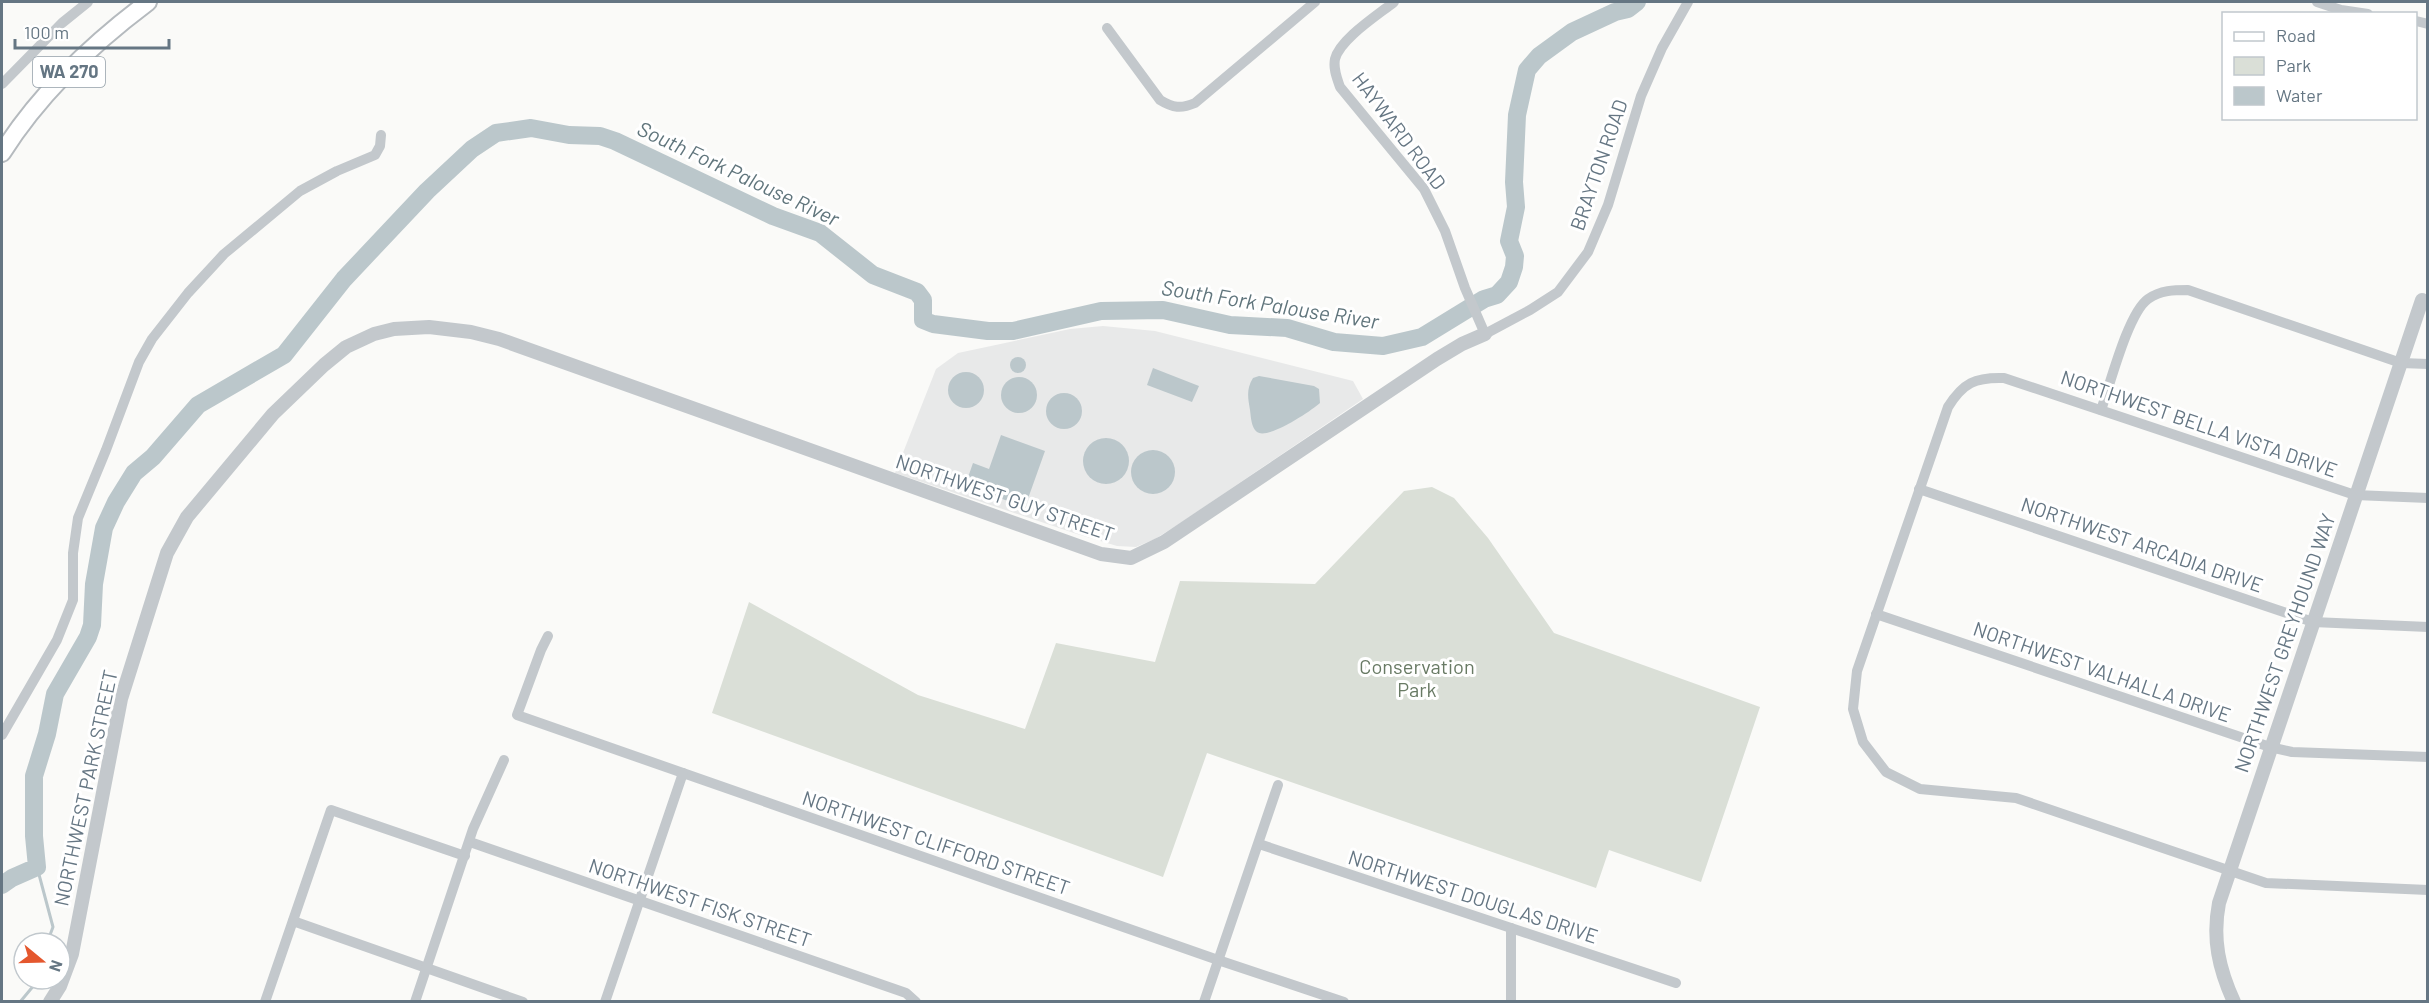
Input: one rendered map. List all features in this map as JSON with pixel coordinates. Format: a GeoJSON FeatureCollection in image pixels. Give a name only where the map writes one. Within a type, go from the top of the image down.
{"type":"FeatureCollection","features":[{"type":"Feature","properties":{"kind":"main road","name":"WA 270"},"geometry":{"type":"LineString","coordinates":[[2,153],[44,96],[92,48],[148,2]]}},
{"type":"Feature","properties":{"kind":"street"},"geometry":{"type":"LineString","coordinates":[[2,84],[62,23],[88,2]]}},
{"type":"Feature","properties":{"kind":"street"},"geometry":{"type":"LineString","coordinates":[[1107,28],[1160,100],[1172,107],[1184,107],[1195,103],[1315,2]]}},
{"type":"Feature","properties":{"kind":"street","name":"HAYWARD ROAD"},"geometry":{"type":"LineString","coordinates":[[1394,2],[1342,45],[1335,59],[1335,73],[1340,87],[1424,189],[1445,231],[1465,288],[1483,327]]}},
{"type":"Feature","properties":{"kind":"street","name":"BRAYTON ROAD"},"geometry":{"type":"LineString","coordinates":[[1483,327],[1530,310],[1558,292],[1588,252],[1608,205],[1641,96],[1662,48],[1688,2]]}},
{"type":"Feature","properties":{"kind":"street"},"geometry":{"type":"LineString","coordinates":[[2317,2],[2355,12]]}},
{"type":"Feature","properties":{"kind":"street"},"geometry":{"type":"LineString","coordinates":[[2,735],[57,640],[73,600],[73,553],[78,518],[138,362],[169,316],[224,254],[300,190],[375,155],[380,146],[381,135]]}},
{"type":"Feature","properties":{"kind":"street"},"geometry":{"type":"LineString","coordinates":[[2102,410],[2133,319],[2147,300],[2167,290],[2188,290],[2401,363],[2427,364]]}},
{"type":"Feature","properties":{"kind":"street","name":"NORTHWEST GREYHOUND WAY"},"geometry":{"type":"LineString","coordinates":[[2235,1002],[2221,968],[2215,940],[2215,920],[2228,872],[2422,300]]}},
{"type":"Feature","properties":{"kind":"street","name":"NORTHWEST PARK STREET"},"geometry":{"type":"LineString","coordinates":[[50,1002],[60,986],[72,954],[121,699],[167,553],[187,517],[273,414],[346,347],[374,334],[394,329],[429,327],[471,332]]}},
{"type":"Feature","properties":{"kind":"street","name":"NORTHWEST GUY STREET"},"geometry":{"type":"LineString","coordinates":[[471,332],[499,339],[1101,554],[1131,558],[1153,549],[1173,536],[1462,344],[1483,327]]}},
{"type":"Feature","properties":{"kind":"street","name":"NORTHWEST BELLA VISTA DRIVE"},"geometry":{"type":"LineString","coordinates":[[1919,489],[1948,407],[1962,387],[1983,377],[2004,378],[2355,495],[2427,498]]}},
{"type":"Feature","properties":{"kind":"street"},"geometry":{"type":"LineString","coordinates":[[1919,489],[1857,671],[1853,709],[1863,742],[1886,772],[1920,789],[2016,798],[2266,884],[2427,890]]}},
{"type":"Feature","properties":{"kind":"street","name":"NORTHWEST ARCADIA DRIVE"},"geometry":{"type":"LineString","coordinates":[[1919,489],[2313,622],[2427,627]]}},
{"type":"Feature","properties":{"kind":"street","name":"NORTHWEST VALHALLA DRIVE"},"geometry":{"type":"LineString","coordinates":[[1876,614],[2270,747],[2292,752],[2427,758]]}},
{"type":"Feature","properties":{"kind":"street","name":"NORTHWEST CLIFFORD STREET"},"geometry":{"type":"LineString","coordinates":[[548,636],[517,715],[1344,1002]]}},
{"type":"Feature","properties":{"kind":"street"},"geometry":{"type":"LineString","coordinates":[[415,1002],[473,829],[504,760]]}},
{"type":"Feature","properties":{"kind":"street"},"geometry":{"type":"LineString","coordinates":[[605,1002],[683,773]]}},
{"type":"Feature","properties":{"kind":"street"},"geometry":{"type":"LineString","coordinates":[[1204,1002],[1278,785]]}},
{"type":"Feature","properties":{"kind":"street"},"geometry":{"type":"LineString","coordinates":[[265,1002],[331,810],[465,856]]}},
{"type":"Feature","properties":{"kind":"street","name":"NORTHWEST FISK STREET"},"geometry":{"type":"LineString","coordinates":[[470,842],[906,993],[916,1002]]}},
{"type":"Feature","properties":{"kind":"street","name":"NORTHWEST DOUGLAS DRIVE"},"geometry":{"type":"LineString","coordinates":[[1259,844],[1676,983]]}},
{"type":"Feature","properties":{"kind":"street"},"geometry":{"type":"LineString","coordinates":[[293,921],[523,1002]]}},
{"type":"Feature","properties":{"kind":"street"},"geometry":{"type":"LineString","coordinates":[[1511,928],[1511,1002]]}},
{"type":"Feature","properties":{"kind":"shaded area"},"geometry":{"type":"Polygon","coordinates":[[[1103,326],[1155,331],[1353,381],[1363,399],[1182,522],[1155,539],[1136,547],[1117,546],[1077,534],[895,473],[936,369],[958,353],[1070,329],[1103,326]]]}},
{"type":"Feature","properties":{"kind":"green space","name":"Conservation Park"},"geometry":{"type":"Polygon","coordinates":[[[1432,487],[1454,498],[1488,538],[1554,633],[1760,707],[1701,882],[1609,850],[1596,888],[1207,753],[1163,877],[712,713],[749,602],[918,695],[1025,729],[1056,643],[1155,662],[1180,581],[1315,584],[1404,491],[1432,487]]]}},
{"type":"Feature","properties":{"kind":"water"},"geometry":{"type":"Polygon","coordinates":[[[1018,357],[1026,365],[1018,373],[1010,365],[1018,357]]]}},
{"type":"Feature","properties":{"kind":"water"},"geometry":{"type":"Polygon","coordinates":[[[1153,368],[1199,386],[1192,402],[1147,385],[1153,368]]]}},
{"type":"Feature","properties":{"kind":"water"},"geometry":{"type":"Polygon","coordinates":[[[966,372],[979,377],[984,390],[979,403],[966,408],[953,403],[948,390],[953,377],[966,372]]]}},
{"type":"Feature","properties":{"kind":"water"},"geometry":{"type":"Polygon","coordinates":[[[1259,376],[1314,386],[1319,389],[1320,403],[1299,418],[1279,428],[1270,432],[1257,432],[1252,422],[1248,394],[1253,378],[1259,376]]]}},
{"type":"Feature","properties":{"kind":"water"},"geometry":{"type":"Polygon","coordinates":[[[1019,377],[1032,382],[1037,395],[1032,408],[1019,413],[1006,408],[1001,395],[1006,382],[1019,377]]]}},
{"type":"Feature","properties":{"kind":"water"},"geometry":{"type":"Polygon","coordinates":[[[1064,393],[1077,398],[1082,411],[1077,424],[1064,429],[1051,424],[1046,411],[1051,398],[1064,393]]]}},
{"type":"Feature","properties":{"kind":"water"},"geometry":{"type":"Polygon","coordinates":[[[1001,435],[1045,451],[1025,507],[965,486],[973,463],[989,469],[1001,435]]]}},
{"type":"Feature","properties":{"kind":"water"},"geometry":{"type":"Polygon","coordinates":[[[1106,438],[1115,439],[1123,444],[1128,452],[1128,470],[1123,478],[1115,483],[1106,484],[1097,483],[1089,478],[1084,470],[1083,461],[1084,452],[1089,444],[1097,439],[1106,438]]]}},
{"type":"Feature","properties":{"kind":"water"},"geometry":{"type":"Polygon","coordinates":[[[1153,450],[1162,451],[1169,456],[1174,463],[1174,481],[1169,488],[1162,493],[1153,494],[1144,493],[1137,488],[1132,481],[1131,472],[1132,463],[1137,456],[1144,451],[1153,450]]]}},
{"type":"Feature","properties":{"kind":"waterway","name":"South Fork Palouse River"},"geometry":{"type":"LineString","coordinates":[[2,885],[37,867],[34,836],[34,776],[47,734],[55,694],[88,637],[92,625],[94,584],[104,528],[116,502],[134,473],[153,457],[198,405],[284,355],[344,279],[427,191],[472,149],[496,133],[531,128],[569,135],[600,136],[615,141],[773,216],[820,233],[873,275],[917,292],[923,300],[923,320],[933,324],[988,331],[1013,331],[1101,311],[1163,310],[1230,325],[1287,328],[1334,342],[1383,346],[1422,337],[1484,299],[1497,295],[1509,282],[1515,256],[1509,241],[1516,207],[1514,182],[1517,115],[1527,70],[1539,56],[1572,32],[1615,12],[1628,9],[1637,2]]}},
{"type":"Feature","properties":{"kind":"waterway"},"geometry":{"type":"LineString","coordinates":[[37,867],[53,927],[52,931]]}},
{"type":"Feature","properties":{"kind":"waterway"},"geometry":{"type":"LineString","coordinates":[[20,1002],[29,991]]}}]}
